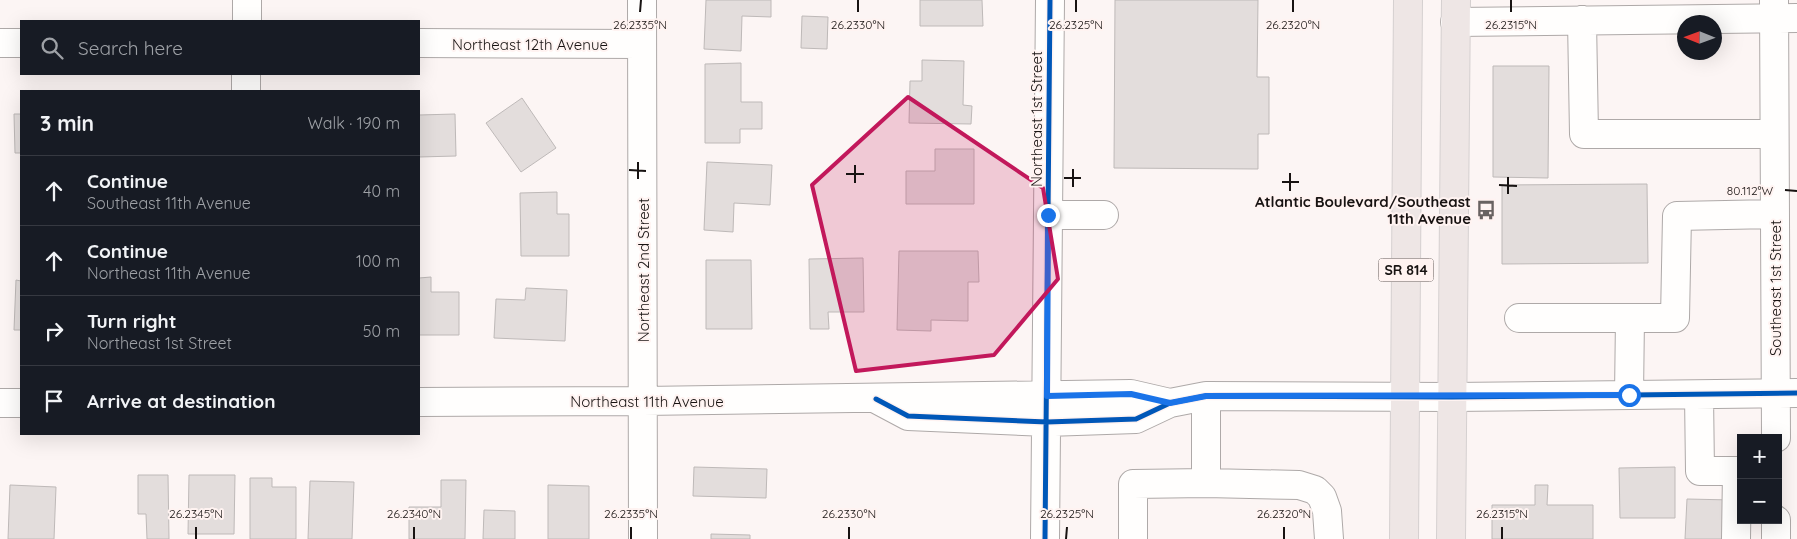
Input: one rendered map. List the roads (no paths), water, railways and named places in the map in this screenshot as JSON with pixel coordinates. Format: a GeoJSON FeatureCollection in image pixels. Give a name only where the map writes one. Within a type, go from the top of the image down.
{"type":"FeatureCollection","features":[{"type":"Feature","properties":{"kind":"main road","name":"SR 814"},"geometry":{"type":"LineString","coordinates":[[1404,539],[1408,0]]}},
{"type":"Feature","properties":{"kind":"main road","name":"SR 814"},"geometry":{"type":"LineString","coordinates":[[1451,539],[1455,11]]}},
{"type":"Feature","properties":{"kind":"street"},"geometry":{"type":"LineString","coordinates":[[247,0],[247,20]]}},
{"type":"Feature","properties":{"kind":"street","name":"Northeast 2nd Street"},"geometry":{"type":"LineString","coordinates":[[642,0],[643,539]]}},
{"type":"Feature","properties":{"kind":"street","name":"Northeast 1st Street"},"geometry":{"type":"LineString","coordinates":[[1045,539],[1050,0]]}},
{"type":"Feature","properties":{"kind":"street"},"geometry":{"type":"LineString","coordinates":[[1455,11],[1533,11],[1582,20],[1640,10],[1782,12]]}},
{"type":"Feature","properties":{"kind":"street","name":"Southeast 1st Street"},"geometry":{"type":"LineString","coordinates":[[1777,434],[1786,393],[1774,214],[1774,134],[1782,12]]}},
{"type":"Feature","properties":{"kind":"street"},"geometry":{"type":"LineString","coordinates":[[1582,20],[1584,134],[1774,134]]}},
{"type":"Feature","properties":{"kind":"street"},"geometry":{"type":"LineString","coordinates":[[0,43],[20,43]]}},
{"type":"Feature","properties":{"kind":"street","name":"Northeast 12th Avenue"},"geometry":{"type":"LineString","coordinates":[[420,43],[642,44]]}},
{"type":"Feature","properties":{"kind":"street"},"geometry":{"type":"LineString","coordinates":[[246,75],[246,90]]}},
{"type":"Feature","properties":{"kind":"street"},"geometry":{"type":"LineString","coordinates":[[1518,318],[1675,318],[1677,216],[1774,214]]}},
{"type":"Feature","properties":{"kind":"street"},"geometry":{"type":"LineString","coordinates":[[1048,215],[1104,215]]}},
{"type":"Feature","properties":{"kind":"street"},"geometry":{"type":"LineString","coordinates":[[1629,395],[1630,318]]}},
{"type":"Feature","properties":{"kind":"street","name":"Northeast 11th Avenue"},"geometry":{"type":"LineString","coordinates":[[420,402],[876,399],[908,416],[1047,409],[1136,418],[1170,403],[1206,396],[1699,395],[1786,393]]}},
{"type":"Feature","properties":{"kind":"street"},"geometry":{"type":"LineString","coordinates":[[1699,395],[1700,471],[1737,471]]}},
{"type":"Feature","properties":{"kind":"street"},"geometry":{"type":"LineString","coordinates":[[1206,396],[1206,482]]}},
{"type":"Feature","properties":{"kind":"street"},"geometry":{"type":"LineString","coordinates":[[0,404],[20,404]]}},
{"type":"Feature","properties":{"kind":"street"},"geometry":{"type":"LineString","coordinates":[[1736,539],[1739,479]]}},
{"type":"Feature","properties":{"kind":"street"},"geometry":{"type":"LineString","coordinates":[[1133,539],[1133,484],[1206,482],[1299,484],[1315,490],[1322,497],[1327,511],[1329,539]]}},
{"type":"Feature","properties":{"kind":"street"},"geometry":{"type":"LineString","coordinates":[[1776,524],[1776,539]]}},
{"type":"Feature","properties":{"kind":"place","name":"Atlantic Boulevard/Southeast 11th Avenue"},"geometry":{"type":"Point","coordinates":[1486,210]}}]}
